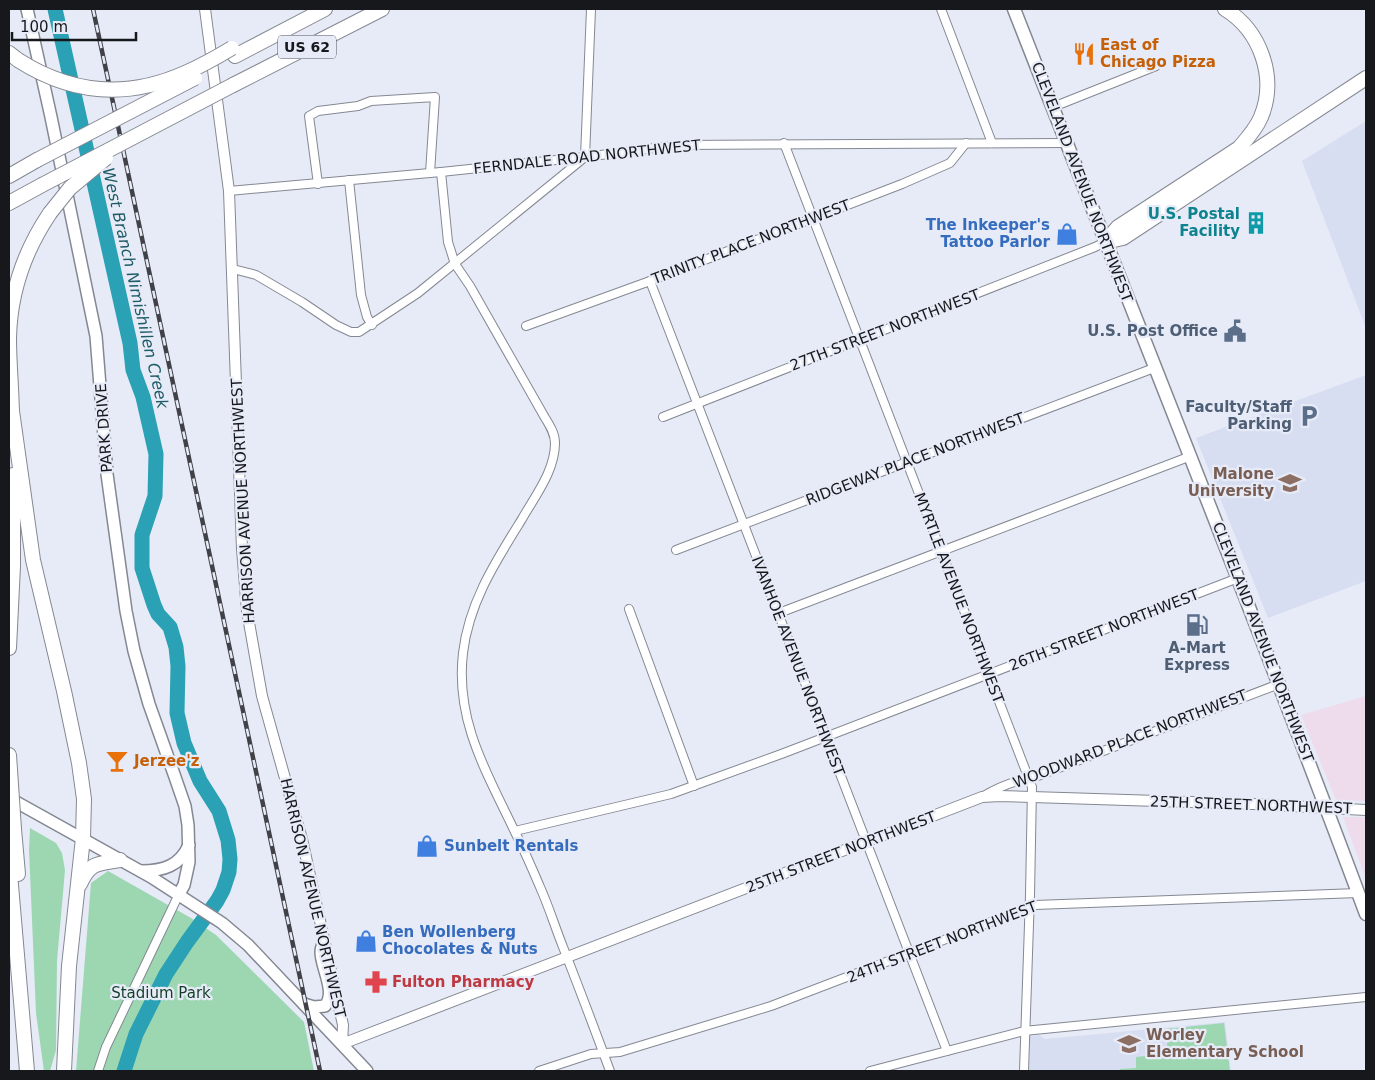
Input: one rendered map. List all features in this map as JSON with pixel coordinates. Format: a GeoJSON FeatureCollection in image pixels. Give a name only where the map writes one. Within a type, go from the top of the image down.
{"type":"FeatureCollection","features":[{"type":"Feature","properties":{"kind":"highway"},"geometry":{"type":"LineString","coordinates":[[9,176],[308,9]]}},
{"type":"Feature","properties":{"kind":"highway","name":"US 62"},"geometry":{"type":"LineString","coordinates":[[234,52],[325,9]]}},
{"type":"Feature","properties":{"kind":"highway","name":"US 62"},"geometry":{"type":"LineString","coordinates":[[166,121],[382,9]]}},
{"type":"Feature","properties":{"kind":"highway"},"geometry":{"type":"LineString","coordinates":[[1105,242],[1118,227],[1238,148],[1251,135],[1257,124],[1263,112],[1267,95],[1267,70],[1264,58],[1259,46],[1245,26],[1225,9]]}},
{"type":"Feature","properties":{"kind":"highway"},"geometry":{"type":"LineString","coordinates":[[13,57],[44,75],[66,83],[89,88],[122,89],[148,86],[234,52]]}},
{"type":"Feature","properties":{"kind":"highway"},"geometry":{"type":"LineString","coordinates":[[1105,242],[1123,238],[1366,78]]}},
{"type":"Feature","properties":{"kind":"highway"},"geometry":{"type":"LineString","coordinates":[[9,203],[114,146],[166,121]]}},
{"type":"Feature","properties":{"kind":"highway"},"geometry":{"type":"LineString","coordinates":[[9,648],[14,529],[9,338],[10,313],[18,277],[30,246],[50,213],[70,188],[93,168],[166,121]]}},
{"type":"Feature","properties":{"kind":"highway"},"geometry":{"type":"LineString","coordinates":[[12,411],[33,560],[64,691],[79,762],[84,799],[83,838],[68,975],[64,1071]]}},
{"type":"Feature","properties":{"kind":"highway"},"geometry":{"type":"LineString","coordinates":[[9,755],[19,897],[15,937]]}},
{"type":"Feature","properties":{"kind":"highway"},"geometry":{"type":"LineString","coordinates":[[78,890],[86,870],[98,863],[120,860]]}},
{"type":"Feature","properties":{"kind":"highway"},"geometry":{"type":"LineString","coordinates":[[9,862],[27,1071]]}},
{"type":"Feature","properties":{"kind":"main road","name":"PARK DRIVE"},"geometry":{"type":"LineString","coordinates":[[27,9],[96,336],[107,474],[126,611],[134,651],[184,806],[190,843],[184,897]]}},
{"type":"Feature","properties":{"kind":"main road","name":"CLEVELAND AVENUE NORTHWEST"},"geometry":{"type":"LineString","coordinates":[[1014,9],[1154,368],[1191,456],[1366,914]]}},
{"type":"Feature","properties":{"kind":"main road"},"geometry":{"type":"LineString","coordinates":[[9,798],[141,871],[184,897],[222,924],[248,945],[367,1071]]}},
{"type":"Feature","properties":{"kind":"main road"},"geometry":{"type":"LineString","coordinates":[[141,871],[159,870],[176,864],[186,853],[190,843]]}},
{"type":"Feature","properties":{"kind":"main road"},"geometry":{"type":"LineString","coordinates":[[304,1004],[314,1007],[325,1006],[329,1000],[329,990],[321,951],[324,940]]}},
{"type":"Feature","properties":{"kind":"street","name":"HARRISON AVENUE NORTHWEST"},"geometry":{"type":"LineString","coordinates":[[205,9],[229,190],[242,549],[248,618],[262,696],[298,821],[343,1025],[342,1044]]}},
{"type":"Feature","properties":{"kind":"street"},"geometry":{"type":"LineString","coordinates":[[233,269],[256,275],[336,325],[351,332],[359,332],[418,293],[585,157],[591,9]]}},
{"type":"Feature","properties":{"kind":"street"},"geometry":{"type":"LineString","coordinates":[[941,9],[992,143]]}},
{"type":"Feature","properties":{"kind":"street"},"geometry":{"type":"LineString","coordinates":[[1053,107],[1156,66]]}},
{"type":"Feature","properties":{"kind":"street"},"geometry":{"type":"LineString","coordinates":[[318,184],[309,116],[318,111],[358,106],[371,101],[435,97],[430,173]]}},
{"type":"Feature","properties":{"kind":"street","name":"MYRTLE AVENUE NORTHWEST"},"geometry":{"type":"LineString","coordinates":[[784,143],[1032,787],[1024,1071]]}},
{"type":"Feature","properties":{"kind":"street","name":"TRINITY PLACE NORTHWEST"},"geometry":{"type":"LineString","coordinates":[[526,326],[650,281],[868,197],[950,163],[966,143]]}},
{"type":"Feature","properties":{"kind":"street","name":"FERNDALE ROAD NORTHWEST"},"geometry":{"type":"LineString","coordinates":[[229,190],[318,184],[441,172],[585,157],[678,144],[1067,143]]}},
{"type":"Feature","properties":{"kind":"street"},"geometry":{"type":"LineString","coordinates":[[441,172],[448,242],[455,264],[470,286],[544,416],[554,435],[555,442],[553,460],[543,482],[481,589],[470,618],[463,655],[464,698],[469,729],[482,764],[515,831],[550,910],[610,1071]]}},
{"type":"Feature","properties":{"kind":"street"},"geometry":{"type":"LineString","coordinates":[[349,180],[360,295],[367,317],[372,324]]}},
{"type":"Feature","properties":{"kind":"street","name":"27TH STREET NORTHWEST"},"geometry":{"type":"LineString","coordinates":[[663,417],[1095,248],[1105,242]]}},
{"type":"Feature","properties":{"kind":"street","name":"IVANHOE AVENUE NORTHWEST"},"geometry":{"type":"LineString","coordinates":[[650,281],[947,1051]]}},
{"type":"Feature","properties":{"kind":"street","name":"RIDGEWAY PLACE NORTHWEST"},"geometry":{"type":"LineString","coordinates":[[676,550],[1154,368]]}},
{"type":"Feature","properties":{"kind":"street"},"geometry":{"type":"LineString","coordinates":[[779,613],[1191,456]]}},
{"type":"Feature","properties":{"kind":"street","name":"26TH STREET NORTHWEST"},"geometry":{"type":"LineString","coordinates":[[515,831],[670,794],[694,786],[1238,578]]}},
{"type":"Feature","properties":{"kind":"street"},"geometry":{"type":"LineString","coordinates":[[629,609],[694,786]]}},
{"type":"Feature","properties":{"kind":"street","name":"WOODWARD PLACE NORTHWEST"},"geometry":{"type":"LineString","coordinates":[[982,798],[991,791],[1022,779],[1036,777],[1279,684]]}},
{"type":"Feature","properties":{"kind":"street","name":"25TH STREET NORTHWEST"},"geometry":{"type":"LineString","coordinates":[[342,1044],[982,798],[992,796],[1032,797],[1366,810]]}},
{"type":"Feature","properties":{"kind":"street","name":"24TH STREET NORTHWEST"},"geometry":{"type":"LineString","coordinates":[[539,1071],[591,1054],[620,1052],[771,1006],[1029,907],[1042,904],[1358,893]]}},
{"type":"Feature","properties":{"kind":"street"},"geometry":{"type":"LineString","coordinates":[[98,1071],[106,1048],[184,897]]}},
{"type":"Feature","properties":{"kind":"street"},"geometry":{"type":"LineString","coordinates":[[870,1071],[1024,1030],[1366,997]]}},
{"type":"Feature","properties":{"kind":"shaded area"},"geometry":{"type":"Polygon","coordinates":[[[1366,121],[1366,328],[1302,161],[1366,121]]]}},
{"type":"Feature","properties":{"kind":"shaded area","name":"Malone University"},"geometry":{"type":"Polygon","coordinates":[[[1366,375],[1366,581],[1268,618],[1196,438],[1366,375]]]}},
{"type":"Feature","properties":{"kind":"shaded area"},"geometry":{"type":"Polygon","coordinates":[[[1366,696],[1366,801],[1336,800],[1301,715],[1366,696]]]}},
{"type":"Feature","properties":{"kind":"shaded area"},"geometry":{"type":"Polygon","coordinates":[[[1343,817],[1366,817],[1366,879],[1343,817]]]}},
{"type":"Feature","properties":{"kind":"shaded area","name":"Worley Elementary School"},"geometry":{"type":"Polygon","coordinates":[[[1225,1022],[1231,1071],[1029,1071],[1030,1036],[1039,1035],[1045,1039],[1225,1022]]]}},
{"type":"Feature","properties":{"kind":"green space"},"geometry":{"type":"Polygon","coordinates":[[[30,828],[56,843],[62,853],[65,870],[57,961],[56,1050],[50,1071],[44,1071],[36,1013],[29,850],[30,828]]]}},
{"type":"Feature","properties":{"kind":"green space","name":"Stadium Park"},"geometry":{"type":"Polygon","coordinates":[[[108,871],[191,918],[216,935],[304,1022],[314,1071],[76,1071],[91,883],[108,871]]]}},
{"type":"Feature","properties":{"kind":"green space"},"geometry":{"type":"Polygon","coordinates":[[[1224,1023],[1230,1071],[1120,1071],[1120,1069],[1136,1068],[1136,1057],[1163,1054],[1168,1040],[1166,1029],[1224,1023]]]}},
{"type":"Feature","properties":{"kind":"waterway","name":"West Branch Nimishillen Creek"},"geometry":{"type":"LineString","coordinates":[[55,9],[130,343],[133,370],[143,397],[156,454],[155,496],[142,535],[142,568],[154,605],[158,614],[170,627],[176,647],[178,666],[177,713],[184,743],[200,781],[219,811],[228,840],[230,859],[229,872],[223,890],[166,974],[136,1034],[124,1071]]}},
{"type":"Feature","properties":{"kind":"railway"},"geometry":{"type":"LineString","coordinates":[[93,9],[320,1071]]}},
{"type":"Feature","properties":{"kind":"place","name":"East of Chicago Pizza"},"geometry":{"type":"Point","coordinates":[1084,54]}},
{"type":"Feature","properties":{"kind":"place","name":"U.S. Postal Facility"},"geometry":{"type":"Point","coordinates":[1256,223]}},
{"type":"Feature","properties":{"kind":"place","name":"The Inkeeper's Tattoo Parlor"},"geometry":{"type":"Point","coordinates":[1067,234]}},
{"type":"Feature","properties":{"kind":"place","name":"U.S. Post Office"},"geometry":{"type":"Point","coordinates":[1235,331]}},
{"type":"Feature","properties":{"kind":"place","name":"Faculty/Staff Parking"},"geometry":{"type":"Point","coordinates":[1309,416]}},
{"type":"Feature","properties":{"kind":"place","name":"Malone University"},"geometry":{"type":"Point","coordinates":[1290,483]}},
{"type":"Feature","properties":{"kind":"place","name":"A-Mart Express"},"geometry":{"type":"Point","coordinates":[1197,625]}},
{"type":"Feature","properties":{"kind":"place","name":"Jerzee'z"},"geometry":{"type":"Point","coordinates":[117,761]}},
{"type":"Feature","properties":{"kind":"place","name":"Sunbelt Rentals"},"geometry":{"type":"Point","coordinates":[427,846]}},
{"type":"Feature","properties":{"kind":"place","name":"Ben Wollenberg Chocolates & Nuts"},"geometry":{"type":"Point","coordinates":[366,941]}},
{"type":"Feature","properties":{"kind":"place","name":"Fulton Pharmacy"},"geometry":{"type":"Point","coordinates":[376,982]}},
{"type":"Feature","properties":{"kind":"place","name":"Worley Elementary School"},"geometry":{"type":"Point","coordinates":[1129,1044]}}]}
